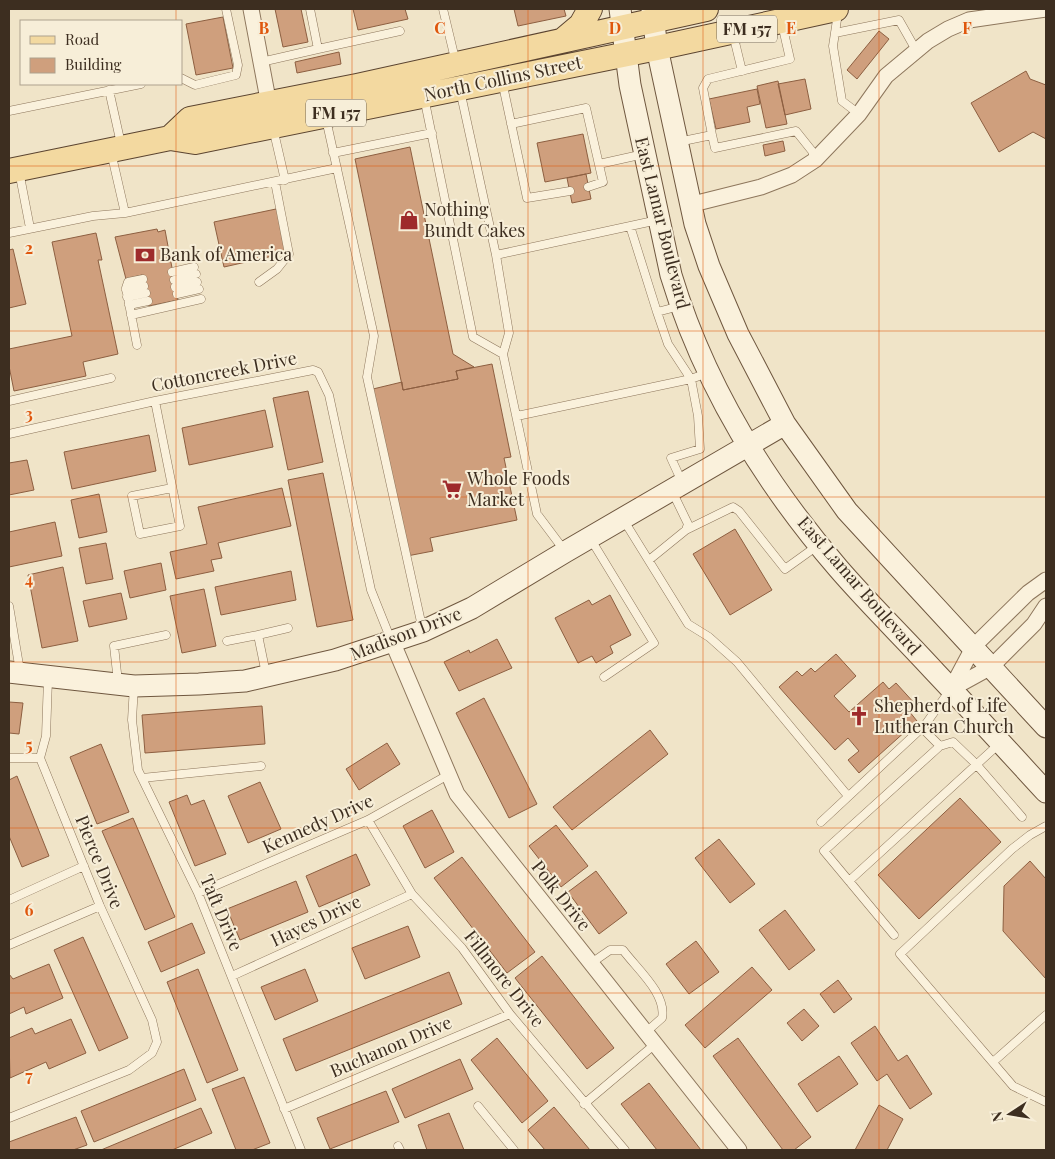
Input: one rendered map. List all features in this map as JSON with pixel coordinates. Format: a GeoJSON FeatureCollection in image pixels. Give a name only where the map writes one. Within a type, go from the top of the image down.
{"type":"FeatureCollection","features":[{"type":"Feature","properties":{"kind":"main road"},"geometry":{"type":"LineString","coordinates":[[560,42],[581,26],[590,9]]}},
{"type":"Feature","properties":{"kind":"main road","name":"North Collins Street"},"geometry":{"type":"LineString","coordinates":[[14,170],[170,138],[195,142],[271,115],[456,64],[560,42],[621,19],[706,9]]}},
{"type":"Feature","properties":{"kind":"main road","name":"North Collins Street"},"geometry":{"type":"LineString","coordinates":[[271,115],[325,115],[658,48],[838,9]]}},
{"type":"Feature","properties":{"kind":"main road","name":"East Lamar Boulevard"},"geometry":{"type":"LineString","coordinates":[[653,15],[676,143],[690,205],[709,266],[738,334],[785,424],[847,511],[974,646],[1046,727]]}},
{"type":"Feature","properties":{"kind":"main road","name":"East Lamar Boulevard"},"geometry":{"type":"LineString","coordinates":[[621,19],[644,154],[658,220],[699,376],[784,500],[838,568],[1046,792]]}},
{"type":"Feature","properties":{"kind":"main road","name":"Madison Drive"},"geometry":{"type":"LineString","coordinates":[[14,673],[126,685],[245,681],[335,660],[423,632],[472,608],[785,424]]}},
{"type":"Feature","properties":{"kind":"street"},"geometry":{"type":"LineString","coordinates":[[251,9],[271,115]]}},
{"type":"Feature","properties":{"kind":"street"},"geometry":{"type":"LineString","coordinates":[[690,205],[761,187],[792,175],[815,160],[859,114],[886,76],[916,50],[948,29],[968,20],[1046,9]]}},
{"type":"Feature","properties":{"kind":"street"},"geometry":{"type":"LineString","coordinates":[[951,689],[974,646],[1028,594],[1046,580]]}},
{"type":"Feature","properties":{"kind":"street"},"geometry":{"type":"LineString","coordinates":[[951,689],[991,667],[1034,624],[1046,606]]}},
{"type":"Feature","properties":{"kind":"street","name":"Polk Drive"},"geometry":{"type":"LineString","coordinates":[[392,641],[457,794],[738,1150]]}},
{"type":"Feature","properties":{"kind":"lane"},"geometry":{"type":"LineString","coordinates":[[182,78],[195,85],[236,75],[238,64],[226,9]]}},
{"type":"Feature","properties":{"kind":"lane"},"geometry":{"type":"LineString","coordinates":[[310,9],[318,49]]}},
{"type":"Feature","properties":{"kind":"lane"},"geometry":{"type":"LineString","coordinates":[[443,9],[456,64]]}},
{"type":"Feature","properties":{"kind":"lane"},"geometry":{"type":"LineString","coordinates":[[838,9],[833,46],[842,101],[859,114]]}},
{"type":"Feature","properties":{"kind":"lane"},"geometry":{"type":"LineString","coordinates":[[835,33],[899,20],[916,50]]}},
{"type":"Feature","properties":{"kind":"lane"},"geometry":{"type":"LineString","coordinates":[[782,21],[790,59],[708,79],[703,88],[714,148],[796,131],[812,151],[815,160]]}},
{"type":"Feature","properties":{"kind":"lane"},"geometry":{"type":"LineString","coordinates":[[261,62],[400,31]]}},
{"type":"Feature","properties":{"kind":"lane"},"geometry":{"type":"LineString","coordinates":[[732,32],[742,71]]}},
{"type":"Feature","properties":{"kind":"lane"},"geometry":{"type":"LineString","coordinates":[[502,79],[527,198],[570,191]]}},
{"type":"Feature","properties":{"kind":"lane"},"geometry":{"type":"LineString","coordinates":[[9,111],[136,85]]}},
{"type":"Feature","properties":{"kind":"lane"},"geometry":{"type":"LineString","coordinates":[[460,88],[496,255],[509,332],[503,354],[538,514],[565,552]]}},
{"type":"Feature","properties":{"kind":"lane"},"geometry":{"type":"LineString","coordinates":[[109,90],[125,214]]}},
{"type":"Feature","properties":{"kind":"lane"},"geometry":{"type":"LineString","coordinates":[[424,95],[473,337],[503,354]]}},
{"type":"Feature","properties":{"kind":"lane"},"geometry":{"type":"LineString","coordinates":[[511,124],[586,108],[603,182],[588,187]]}},
{"type":"Feature","properties":{"kind":"lane"},"geometry":{"type":"LineString","coordinates":[[271,115],[285,180]]}},
{"type":"Feature","properties":{"kind":"lane"},"geometry":{"type":"LineString","coordinates":[[325,115],[374,336],[367,377],[423,632]]}},
{"type":"Feature","properties":{"kind":"lane"},"geometry":{"type":"LineString","coordinates":[[333,153],[432,133]]}},
{"type":"Feature","properties":{"kind":"lane"},"geometry":{"type":"LineString","coordinates":[[676,143],[712,135]]}},
{"type":"Feature","properties":{"kind":"lane"},"geometry":{"type":"LineString","coordinates":[[599,164],[644,154]]}},
{"type":"Feature","properties":{"kind":"lane"},"geometry":{"type":"LineString","coordinates":[[9,233],[93,216],[125,214],[337,168]]}},
{"type":"Feature","properties":{"kind":"lane"},"geometry":{"type":"LineString","coordinates":[[14,170],[30,228]]}},
{"type":"Feature","properties":{"kind":"lane"},"geometry":{"type":"LineString","coordinates":[[259,282],[278,268],[289,254],[275,182]]}},
{"type":"Feature","properties":{"kind":"lane"},"geometry":{"type":"LineString","coordinates":[[496,255],[658,220]]}},
{"type":"Feature","properties":{"kind":"lane"},"geometry":{"type":"LineString","coordinates":[[630,226],[668,344],[699,376],[698,416],[700,449],[671,458],[688,524],[686,530]]}},
{"type":"Feature","properties":{"kind":"lane"},"geometry":{"type":"LineString","coordinates":[[197,278],[175,283],[197,278]]}},
{"type":"Feature","properties":{"kind":"lane"},"geometry":{"type":"LineString","coordinates":[[127,297],[145,290],[128,282],[127,297],[137,345]]}},
{"type":"Feature","properties":{"kind":"lane"},"geometry":{"type":"LineString","coordinates":[[131,314],[201,299]]}},
{"type":"Feature","properties":{"kind":"lane"},"geometry":{"type":"LineString","coordinates":[[657,312],[680,306]]}},
{"type":"Feature","properties":{"kind":"lane","name":"Cottoncreek Drive"},"geometry":{"type":"LineString","coordinates":[[9,434],[156,401],[313,370],[318,372],[329,395],[371,590],[392,641]]}},
{"type":"Feature","properties":{"kind":"lane"},"geometry":{"type":"LineString","coordinates":[[516,416],[699,376]]}},
{"type":"Feature","properties":{"kind":"lane"},"geometry":{"type":"LineString","coordinates":[[9,401],[111,378]]}},
{"type":"Feature","properties":{"kind":"lane"},"geometry":{"type":"LineString","coordinates":[[156,401],[180,526],[140,534],[132,496],[172,488]]}},
{"type":"Feature","properties":{"kind":"lane"},"geometry":{"type":"LineString","coordinates":[[649,560],[686,530],[733,507],[739,511],[785,569],[819,544]]}},
{"type":"Feature","properties":{"kind":"lane"},"geometry":{"type":"LineString","coordinates":[[623,518],[688,624],[709,637],[737,662],[848,796]]}},
{"type":"Feature","properties":{"kind":"lane"},"geometry":{"type":"LineString","coordinates":[[590,537],[654,643],[604,678]]}},
{"type":"Feature","properties":{"kind":"lane"},"geometry":{"type":"LineString","coordinates":[[9,606],[14,673]]}},
{"type":"Feature","properties":{"kind":"lane"},"geometry":{"type":"LineString","coordinates":[[227,641],[288,628]]}},
{"type":"Feature","properties":{"kind":"lane"},"geometry":{"type":"LineString","coordinates":[[258,634],[266,676]]}},
{"type":"Feature","properties":{"kind":"lane","name":"Taft Drive"},"geometry":{"type":"LineString","coordinates":[[166,635],[114,646],[126,685],[138,770],[198,893],[301,1150]]}},
{"type":"Feature","properties":{"kind":"lane"},"geometry":{"type":"LineString","coordinates":[[9,758],[40,758],[46,736],[48,677]]}},
{"type":"Feature","properties":{"kind":"lane"},"geometry":{"type":"LineString","coordinates":[[821,822],[922,728],[951,689]]}},
{"type":"Feature","properties":{"kind":"lane"},"geometry":{"type":"LineString","coordinates":[[922,728],[940,746]]}},
{"type":"Feature","properties":{"kind":"lane"},"geometry":{"type":"LineString","coordinates":[[894,935],[824,851],[940,746],[953,742],[976,764],[1022,817]]}},
{"type":"Feature","properties":{"kind":"lane"},"geometry":{"type":"LineString","coordinates":[[849,881],[1000,742]]}},
{"type":"Feature","properties":{"kind":"lane","name":"Pierce Drive"},"geometry":{"type":"LineString","coordinates":[[9,1118],[129,1070],[152,1053],[157,1042],[152,1020],[100,906],[40,758]]}},
{"type":"Feature","properties":{"kind":"lane"},"geometry":{"type":"LineString","coordinates":[[142,778],[261,766]]}},
{"type":"Feature","properties":{"kind":"lane","name":"Kennedy Drive"},"geometry":{"type":"LineString","coordinates":[[198,893],[368,820],[448,775]]}},
{"type":"Feature","properties":{"kind":"lane","name":"Fillmore Drive"},"geometry":{"type":"LineString","coordinates":[[368,820],[412,894],[462,948],[510,1014],[584,1104],[625,1150]]}},
{"type":"Feature","properties":{"kind":"lane"},"geometry":{"type":"LineString","coordinates":[[1046,837],[1043,828],[1012,849],[900,954],[1013,1086],[1046,1102]]}},
{"type":"Feature","properties":{"kind":"lane"},"geometry":{"type":"LineString","coordinates":[[9,900],[84,866]]}},
{"type":"Feature","properties":{"kind":"lane","name":"Hayes Drive"},"geometry":{"type":"LineString","coordinates":[[232,976],[412,894]]}},
{"type":"Feature","properties":{"kind":"lane"},"geometry":{"type":"LineString","coordinates":[[9,945],[100,906]]}},
{"type":"Feature","properties":{"kind":"lane"},"geometry":{"type":"LineString","coordinates":[[584,1104],[649,1039],[662,1018],[663,1003],[655,990],[622,950],[610,950],[590,964]]}},
{"type":"Feature","properties":{"kind":"lane","name":"Buchanon Drive"},"geometry":{"type":"LineString","coordinates":[[284,1108],[510,1014]]}},
{"type":"Feature","properties":{"kind":"lane"},"geometry":{"type":"LineString","coordinates":[[993,1062],[1046,1015]]}},
{"type":"Feature","properties":{"kind":"lane"},"geometry":{"type":"LineString","coordinates":[[478,1106],[514,1150]]}},
{"type":"Feature","properties":{"kind":"building"},"geometry":{"type":"Polygon","coordinates":[[[275,9],[301,9],[308,42],[283,47],[275,9]]]}},
{"type":"Feature","properties":{"kind":"building"},"geometry":{"type":"Polygon","coordinates":[[[353,9],[405,9],[408,19],[358,30],[353,9]]]}},
{"type":"Feature","properties":{"kind":"building"},"geometry":{"type":"Polygon","coordinates":[[[514,9],[564,9],[566,16],[518,26],[514,9]]]}},
{"type":"Feature","properties":{"kind":"building"},"geometry":{"type":"Polygon","coordinates":[[[223,17],[233,68],[196,75],[186,24],[223,17]]]}},
{"type":"Feature","properties":{"kind":"building"},"geometry":{"type":"Polygon","coordinates":[[[879,31],[889,39],[857,79],[847,70],[879,31]]]}},
{"type":"Feature","properties":{"kind":"building"},"geometry":{"type":"Polygon","coordinates":[[[339,52],[341,64],[297,73],[295,62],[339,52]]]}},
{"type":"Feature","properties":{"kind":"building"},"geometry":{"type":"Polygon","coordinates":[[[1026,71],[1030,79],[1046,85],[1046,139],[1033,132],[999,152],[971,103],[1026,71]]]}},
{"type":"Feature","properties":{"kind":"building"},"geometry":{"type":"Polygon","coordinates":[[[805,79],[811,109],[785,115],[778,84],[805,79]]]}},
{"type":"Feature","properties":{"kind":"building"},"geometry":{"type":"Polygon","coordinates":[[[778,81],[787,124],[766,128],[757,86],[778,81]]]}},
{"type":"Feature","properties":{"kind":"building"},"geometry":{"type":"Polygon","coordinates":[[[757,89],[760,104],[747,107],[750,122],[716,129],[709,99],[757,89]]]}},
{"type":"Feature","properties":{"kind":"building"},"geometry":{"type":"Polygon","coordinates":[[[583,134],[591,173],[545,182],[537,143],[583,134]]]}},
{"type":"Feature","properties":{"kind":"building"},"geometry":{"type":"Polygon","coordinates":[[[783,141],[785,151],[765,156],[763,145],[783,141]]]}},
{"type":"Feature","properties":{"kind":"building"},"geometry":{"type":"Polygon","coordinates":[[[410,147],[453,354],[474,367],[456,371],[458,379],[403,390],[355,159],[410,147]]]}},
{"type":"Feature","properties":{"kind":"building"},"geometry":{"type":"Polygon","coordinates":[[[586,174],[591,199],[572,203],[567,178],[586,174]]]}},
{"type":"Feature","properties":{"kind":"building"},"geometry":{"type":"Polygon","coordinates":[[[276,209],[279,215],[286,253],[224,267],[214,222],[276,209]]]}},
{"type":"Feature","properties":{"kind":"building"},"geometry":{"type":"Polygon","coordinates":[[[157,229],[158,232],[165,230],[178,300],[149,306],[142,275],[126,279],[115,237],[157,229]]]}},
{"type":"Feature","properties":{"kind":"building"},"geometry":{"type":"Polygon","coordinates":[[[96,233],[102,260],[98,260],[118,354],[83,362],[86,376],[14,391],[9,366],[9,349],[72,336],[52,242],[96,233]]]}},
{"type":"Feature","properties":{"kind":"building"},"geometry":{"type":"Polygon","coordinates":[[[13,249],[26,304],[9,308],[9,250],[13,249]]]}},
{"type":"Feature","properties":{"kind":"building","name":"Whole Foods Market"},"geometry":{"type":"Polygon","coordinates":[[[492,364],[511,457],[504,458],[517,520],[430,538],[433,551],[407,556],[373,389],[402,382],[403,390],[458,379],[456,371],[492,364]]]}},
{"type":"Feature","properties":{"kind":"building"},"geometry":{"type":"Polygon","coordinates":[[[308,391],[323,462],[288,470],[273,398],[308,391]]]}},
{"type":"Feature","properties":{"kind":"building"},"geometry":{"type":"Polygon","coordinates":[[[265,410],[273,447],[189,465],[182,428],[265,410]]]}},
{"type":"Feature","properties":{"kind":"building"},"geometry":{"type":"Polygon","coordinates":[[[149,435],[156,471],[72,489],[64,452],[149,435]]]}},
{"type":"Feature","properties":{"kind":"building"},"geometry":{"type":"Polygon","coordinates":[[[27,460],[34,490],[9,495],[9,463],[27,460]]]}},
{"type":"Feature","properties":{"kind":"building"},"geometry":{"type":"Polygon","coordinates":[[[323,473],[353,620],[317,627],[288,480],[323,473]]]}},
{"type":"Feature","properties":{"kind":"building"},"geometry":{"type":"Polygon","coordinates":[[[282,488],[291,526],[218,543],[222,558],[211,560],[214,571],[176,579],[170,552],[207,544],[198,507],[282,488]]]}},
{"type":"Feature","properties":{"kind":"building"},"geometry":{"type":"Polygon","coordinates":[[[99,494],[107,532],[79,538],[71,500],[99,494]]]}},
{"type":"Feature","properties":{"kind":"building"},"geometry":{"type":"Polygon","coordinates":[[[55,522],[62,556],[9,567],[9,532],[55,522]]]}},
{"type":"Feature","properties":{"kind":"building"},"geometry":{"type":"Polygon","coordinates":[[[735,529],[772,590],[730,615],[693,554],[735,529]]]}},
{"type":"Feature","properties":{"kind":"building"},"geometry":{"type":"Polygon","coordinates":[[[106,543],[113,579],[86,584],[79,548],[106,543]]]}},
{"type":"Feature","properties":{"kind":"building"},"geometry":{"type":"Polygon","coordinates":[[[161,563],[166,590],[130,598],[124,571],[161,563]]]}},
{"type":"Feature","properties":{"kind":"building"},"geometry":{"type":"Polygon","coordinates":[[[63,567],[78,641],[42,648],[28,575],[63,567]]]}},
{"type":"Feature","properties":{"kind":"building"},"geometry":{"type":"Polygon","coordinates":[[[291,571],[296,600],[221,615],[215,587],[291,571]]]}},
{"type":"Feature","properties":{"kind":"building"},"geometry":{"type":"Polygon","coordinates":[[[204,589],[216,646],[182,653],[170,596],[204,589]]]}},
{"type":"Feature","properties":{"kind":"building"},"geometry":{"type":"Polygon","coordinates":[[[121,593],[127,619],[89,627],[83,601],[121,593]]]}},
{"type":"Feature","properties":{"kind":"building"},"geometry":{"type":"Polygon","coordinates":[[[610,595],[631,635],[610,646],[613,653],[596,663],[592,656],[578,663],[555,618],[589,600],[592,605],[610,595]]]}},
{"type":"Feature","properties":{"kind":"building"},"geometry":{"type":"Polygon","coordinates":[[[497,639],[512,668],[459,691],[444,662],[469,650],[470,653],[497,639]]]}},
{"type":"Feature","properties":{"kind":"building","name":"Shepherd of Life Lutheran Church"},"geometry":{"type":"Polygon","coordinates":[[[836,654],[856,676],[834,696],[849,712],[883,682],[889,689],[896,683],[916,705],[909,711],[917,721],[859,773],[848,760],[859,751],[848,738],[835,750],[779,687],[797,671],[802,676],[811,668],[815,672],[836,654]]]}},
{"type":"Feature","properties":{"kind":"building"},"geometry":{"type":"Polygon","coordinates":[[[484,698],[537,804],[509,818],[456,713],[484,698]]]}},
{"type":"Feature","properties":{"kind":"building"},"geometry":{"type":"Polygon","coordinates":[[[9,702],[23,703],[19,734],[9,733],[9,702]]]}},
{"type":"Feature","properties":{"kind":"building"},"geometry":{"type":"Polygon","coordinates":[[[262,706],[265,744],[145,753],[142,715],[262,706]]]}},
{"type":"Feature","properties":{"kind":"building"},"geometry":{"type":"Polygon","coordinates":[[[650,730],[668,754],[572,830],[553,807],[650,730]]]}},
{"type":"Feature","properties":{"kind":"building"},"geometry":{"type":"Polygon","coordinates":[[[387,743],[400,764],[359,790],[346,769],[387,743]]]}},
{"type":"Feature","properties":{"kind":"building"},"geometry":{"type":"Polygon","coordinates":[[[101,744],[129,812],[97,824],[70,757],[101,744]]]}},
{"type":"Feature","properties":{"kind":"building"},"geometry":{"type":"Polygon","coordinates":[[[17,776],[49,856],[22,867],[9,836],[9,780],[17,776]]]}},
{"type":"Feature","properties":{"kind":"building"},"geometry":{"type":"Polygon","coordinates":[[[260,782],[281,829],[248,843],[228,796],[260,782]]]}},
{"type":"Feature","properties":{"kind":"building"},"geometry":{"type":"Polygon","coordinates":[[[187,795],[191,805],[204,800],[226,854],[195,866],[169,802],[187,795]]]}},
{"type":"Feature","properties":{"kind":"building"},"geometry":{"type":"Polygon","coordinates":[[[960,798],[1001,842],[919,919],[878,875],[960,798]]]}},
{"type":"Feature","properties":{"kind":"building"},"geometry":{"type":"Polygon","coordinates":[[[432,810],[454,852],[425,868],[403,826],[432,810]]]}},
{"type":"Feature","properties":{"kind":"building"},"geometry":{"type":"Polygon","coordinates":[[[133,818],[175,917],[145,930],[102,831],[133,818]]]}},
{"type":"Feature","properties":{"kind":"building"},"geometry":{"type":"Polygon","coordinates":[[[556,825],[588,866],[561,887],[529,846],[556,825]]]}},
{"type":"Feature","properties":{"kind":"building"},"geometry":{"type":"Polygon","coordinates":[[[719,839],[755,884],[730,903],[695,858],[719,839]]]}},
{"type":"Feature","properties":{"kind":"building"},"geometry":{"type":"Polygon","coordinates":[[[356,854],[370,885],[319,907],[306,876],[356,854]]]}},
{"type":"Feature","properties":{"kind":"building"},"geometry":{"type":"Polygon","coordinates":[[[462,857],[535,952],[507,973],[434,878],[462,857]]]}},
{"type":"Feature","properties":{"kind":"building"},"geometry":{"type":"Polygon","coordinates":[[[1030,861],[1046,879],[1046,979],[1003,931],[1004,886],[1030,861]]]}},
{"type":"Feature","properties":{"kind":"building"},"geometry":{"type":"Polygon","coordinates":[[[596,871],[627,913],[599,934],[568,892],[596,871]]]}},
{"type":"Feature","properties":{"kind":"building"},"geometry":{"type":"Polygon","coordinates":[[[296,881],[308,912],[240,940],[227,909],[296,881]]]}},
{"type":"Feature","properties":{"kind":"building"},"geometry":{"type":"Polygon","coordinates":[[[785,910],[815,950],[789,970],[759,930],[785,910]]]}},
{"type":"Feature","properties":{"kind":"building"},"geometry":{"type":"Polygon","coordinates":[[[192,923],[205,953],[161,972],[148,942],[192,923]]]}},
{"type":"Feature","properties":{"kind":"building"},"geometry":{"type":"Polygon","coordinates":[[[408,926],[420,957],[365,979],[352,948],[408,926]]]}},
{"type":"Feature","properties":{"kind":"building"},"geometry":{"type":"Polygon","coordinates":[[[83,937],[128,1038],[99,1051],[54,950],[83,937]]]}},
{"type":"Feature","properties":{"kind":"building"},"geometry":{"type":"Polygon","coordinates":[[[696,941],[719,972],[689,994],[666,964],[696,941]]]}},
{"type":"Feature","properties":{"kind":"building"},"geometry":{"type":"Polygon","coordinates":[[[542,956],[614,1048],[587,1069],[515,978],[542,956]]]}},
{"type":"Feature","properties":{"kind":"building"},"geometry":{"type":"Polygon","coordinates":[[[49,964],[63,998],[26,1014],[24,1007],[9,1014],[9,974],[13,979],[49,964]]]}},
{"type":"Feature","properties":{"kind":"building"},"geometry":{"type":"Polygon","coordinates":[[[752,967],[772,990],[705,1048],[685,1025],[752,967]]]}},
{"type":"Feature","properties":{"kind":"building"},"geometry":{"type":"Polygon","coordinates":[[[198,969],[238,1070],[207,1083],[167,982],[198,969]]]}},
{"type":"Feature","properties":{"kind":"building"},"geometry":{"type":"Polygon","coordinates":[[[305,969],[318,1001],[275,1020],[261,987],[305,969]]]}},
{"type":"Feature","properties":{"kind":"building"},"geometry":{"type":"Polygon","coordinates":[[[449,972],[462,1004],[296,1071],[283,1039],[449,972]]]}},
{"type":"Feature","properties":{"kind":"building"},"geometry":{"type":"Polygon","coordinates":[[[838,980],[852,999],[834,1013],[820,994],[838,980]]]}},
{"type":"Feature","properties":{"kind":"building"},"geometry":{"type":"Polygon","coordinates":[[[804,1009],[819,1026],[802,1041],[787,1023],[804,1009]]]}},
{"type":"Feature","properties":{"kind":"building"},"geometry":{"type":"Polygon","coordinates":[[[71,1019],[86,1053],[49,1069],[46,1062],[10,1078],[9,1038],[32,1028],[35,1034],[71,1019]]]}},
{"type":"Feature","properties":{"kind":"building"},"geometry":{"type":"Polygon","coordinates":[[[875,1026],[898,1061],[907,1055],[932,1094],[910,1109],[887,1074],[877,1081],[851,1043],[875,1026]]]}},
{"type":"Feature","properties":{"kind":"building"},"geometry":{"type":"Polygon","coordinates":[[[497,1038],[548,1101],[522,1123],[471,1060],[497,1038]]]}},
{"type":"Feature","properties":{"kind":"building"},"geometry":{"type":"Polygon","coordinates":[[[738,1038],[811,1137],[794,1150],[783,1150],[713,1056],[738,1038]]]}},
{"type":"Feature","properties":{"kind":"building"},"geometry":{"type":"Polygon","coordinates":[[[839,1056],[858,1084],[817,1112],[798,1084],[839,1056]]]}},
{"type":"Feature","properties":{"kind":"building"},"geometry":{"type":"Polygon","coordinates":[[[460,1059],[473,1089],[405,1118],[392,1089],[460,1059]]]}},
{"type":"Feature","properties":{"kind":"building"},"geometry":{"type":"Polygon","coordinates":[[[184,1069],[196,1100],[94,1142],[81,1111],[184,1069]]]}},
{"type":"Feature","properties":{"kind":"building"},"geometry":{"type":"Polygon","coordinates":[[[244,1077],[270,1143],[252,1150],[236,1150],[212,1089],[244,1077]]]}},
{"type":"Feature","properties":{"kind":"building"},"geometry":{"type":"Polygon","coordinates":[[[649,1083],[701,1150],[657,1150],[621,1104],[649,1083]]]}},
{"type":"Feature","properties":{"kind":"building"},"geometry":{"type":"Polygon","coordinates":[[[386,1091],[399,1122],[330,1149],[317,1118],[386,1091]]]}},
{"type":"Feature","properties":{"kind":"building"},"geometry":{"type":"Polygon","coordinates":[[[879,1105],[903,1119],[887,1150],[855,1150],[879,1105]]]}},
{"type":"Feature","properties":{"kind":"building"},"geometry":{"type":"Polygon","coordinates":[[[554,1107],[590,1150],[545,1150],[528,1130],[554,1107]]]}},
{"type":"Feature","properties":{"kind":"building"},"geometry":{"type":"Polygon","coordinates":[[[201,1108],[212,1133],[172,1150],[101,1150],[201,1108]]]}},
{"type":"Feature","properties":{"kind":"building"},"geometry":{"type":"Polygon","coordinates":[[[449,1113],[464,1150],[427,1150],[418,1125],[449,1113]]]}},
{"type":"Feature","properties":{"kind":"building"},"geometry":{"type":"Polygon","coordinates":[[[76,1117],[87,1145],[73,1150],[9,1150],[9,1142],[76,1117]]]}},
{"type":"Feature","properties":{"kind":"place","name":"Nothing Bundt Cakes"},"geometry":{"type":"Point","coordinates":[409,220]}},
{"type":"Feature","properties":{"kind":"place","name":"Bank of America"},"geometry":{"type":"Point","coordinates":[145,255]}},
{"type":"Feature","properties":{"kind":"place","name":"Whole Foods Market"},"geometry":{"type":"Point","coordinates":[452,489]}},
{"type":"Feature","properties":{"kind":"place","name":"Shepherd of Life Lutheran Church"},"geometry":{"type":"Point","coordinates":[859,716]}}]}
